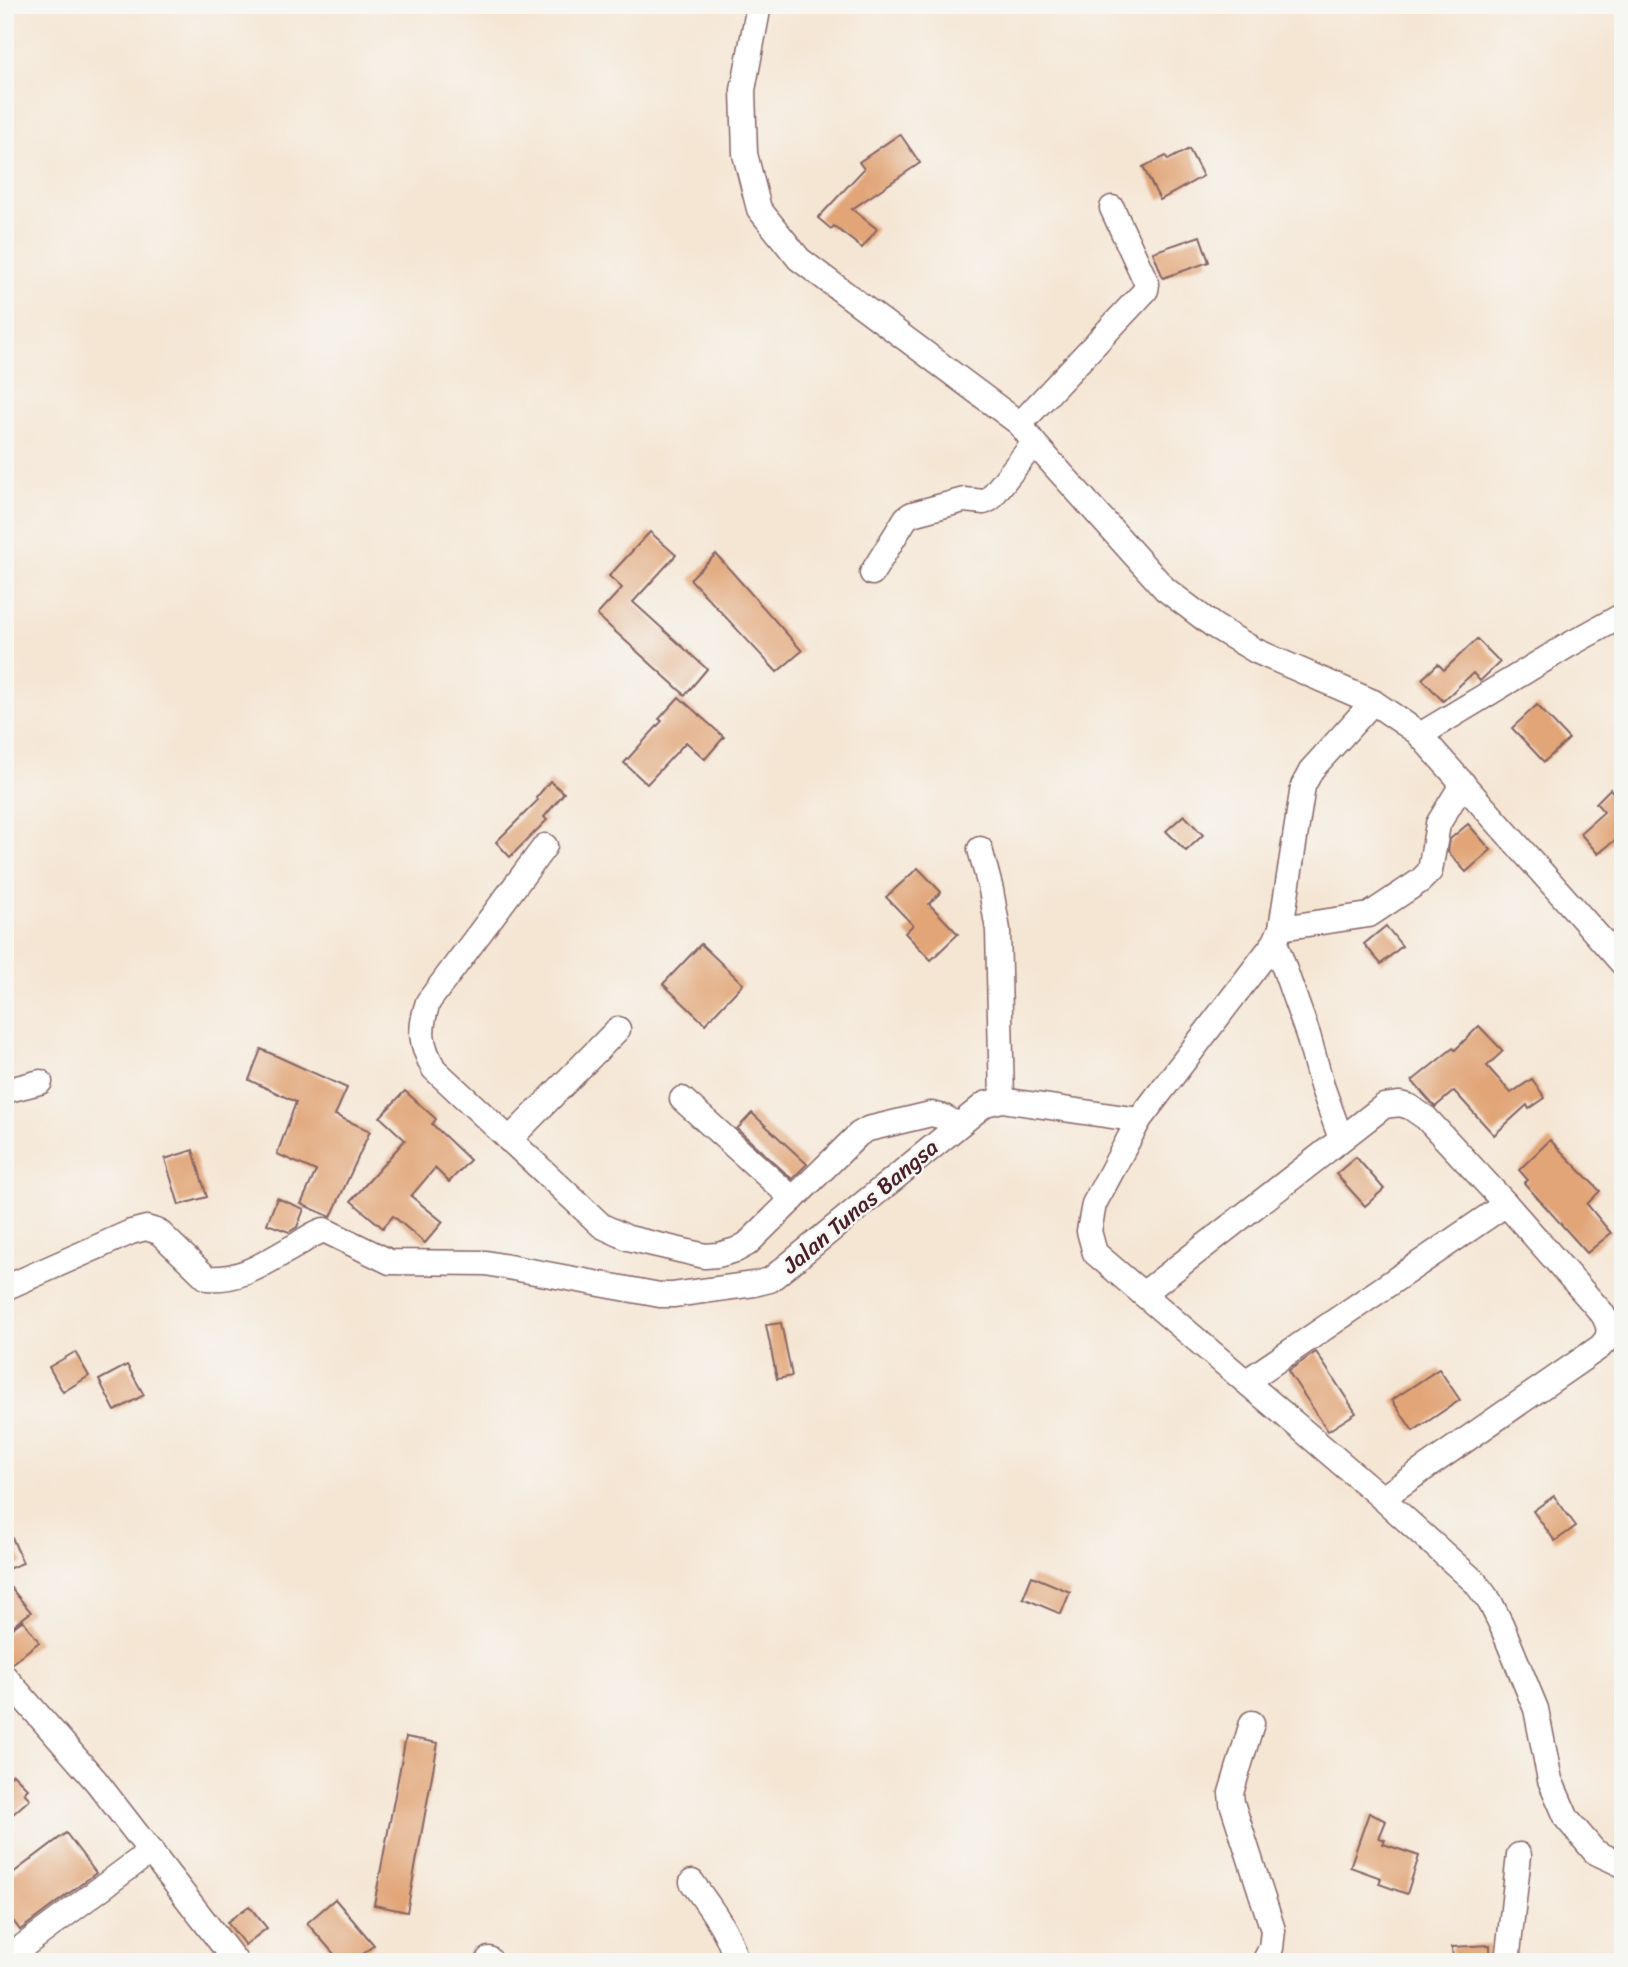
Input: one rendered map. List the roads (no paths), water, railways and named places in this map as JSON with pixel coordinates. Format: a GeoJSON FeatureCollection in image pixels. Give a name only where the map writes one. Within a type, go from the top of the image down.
{"type":"FeatureCollection","features":[{"type":"Feature","properties":{"kind":"street"},"geometry":{"type":"LineString","coordinates":[[759,5],[743,90],[745,154],[759,209],[799,259],[1027,433],[1165,589],[1214,626],[1256,651],[1373,702],[1420,735],[1623,964]]}},
{"type":"Feature","properties":{"kind":"street"},"geometry":{"type":"LineString","coordinates":[[872,573],[906,518],[912,514],[964,500],[984,502],[989,499],[1027,433],[1146,290],[1147,284],[1112,208]]}},
{"type":"Feature","properties":{"kind":"street"},"geometry":{"type":"LineString","coordinates":[[1420,735],[1623,615]]}},
{"type":"Feature","properties":{"kind":"street"},"geometry":{"type":"LineString","coordinates":[[1341,1139],[1322,1086],[1278,935],[1303,786],[1312,769],[1373,702]]}},
{"type":"Feature","properties":{"kind":"street"},"geometry":{"type":"LineString","coordinates":[[1463,783],[1437,824],[1430,871],[1420,881],[1369,915],[1278,935],[1139,1120],[1094,1204],[1089,1231],[1095,1253],[1247,1381],[1475,1582],[1490,1602],[1536,1709],[1550,1780],[1567,1819],[1595,1852],[1623,1865]]}},
{"type":"Feature","properties":{"kind":"street"},"geometry":{"type":"LineString","coordinates":[[544,846],[428,1002],[421,1024],[423,1050],[434,1069],[602,1226],[628,1238],[705,1256],[718,1255],[747,1244],[859,1134],[868,1129],[931,1114],[944,1117],[958,1125]]}},
{"type":"Feature","properties":{"kind":"street"},"geometry":{"type":"LineString","coordinates":[[980,849],[998,930],[1002,1100],[1139,1120]]}},
{"type":"Feature","properties":{"kind":"street"},"geometry":{"type":"LineString","coordinates":[[509,1140],[618,1029]]}},
{"type":"Feature","properties":{"kind":"street"},"geometry":{"type":"LineString","coordinates":[[5,1091],[40,1082]]}},
{"type":"Feature","properties":{"kind":"street"},"geometry":{"type":"LineString","coordinates":[[682,1099],[793,1199]]}},
{"type":"Feature","properties":{"kind":"street","name":"Jalan Tunas Bangsa"},"geometry":{"type":"LineString","coordinates":[[5,1288],[131,1232],[146,1228],[159,1232],[207,1278],[227,1278],[248,1273],[324,1230],[390,1262],[486,1263],[660,1295],[754,1284],[770,1280],[779,1274],[985,1104],[1002,1100]]}},
{"type":"Feature","properties":{"kind":"street"},"geometry":{"type":"LineString","coordinates":[[1143,1294],[1384,1106],[1401,1104],[1426,1118],[1506,1204],[1616,1332],[1600,1347],[1382,1498]]}},
{"type":"Feature","properties":{"kind":"street"},"geometry":{"type":"LineString","coordinates":[[1247,1381],[1506,1204]]}},
{"type":"Feature","properties":{"kind":"street"},"geometry":{"type":"LineString","coordinates":[[5,1677],[96,1781],[236,1962]]}},
{"type":"Feature","properties":{"kind":"street"},"geometry":{"type":"LineString","coordinates":[[1252,1723],[1231,1793],[1273,1930],[1271,1948],[1264,1962]]}},
{"type":"Feature","properties":{"kind":"street"},"geometry":{"type":"LineString","coordinates":[[13,1952],[151,1851]]}},
{"type":"Feature","properties":{"kind":"street"},"geometry":{"type":"LineString","coordinates":[[1507,1962],[1519,1855]]}},
{"type":"Feature","properties":{"kind":"street"},"geometry":{"type":"LineString","coordinates":[[692,1882],[725,1930],[734,1949],[736,1962]]}}]}
